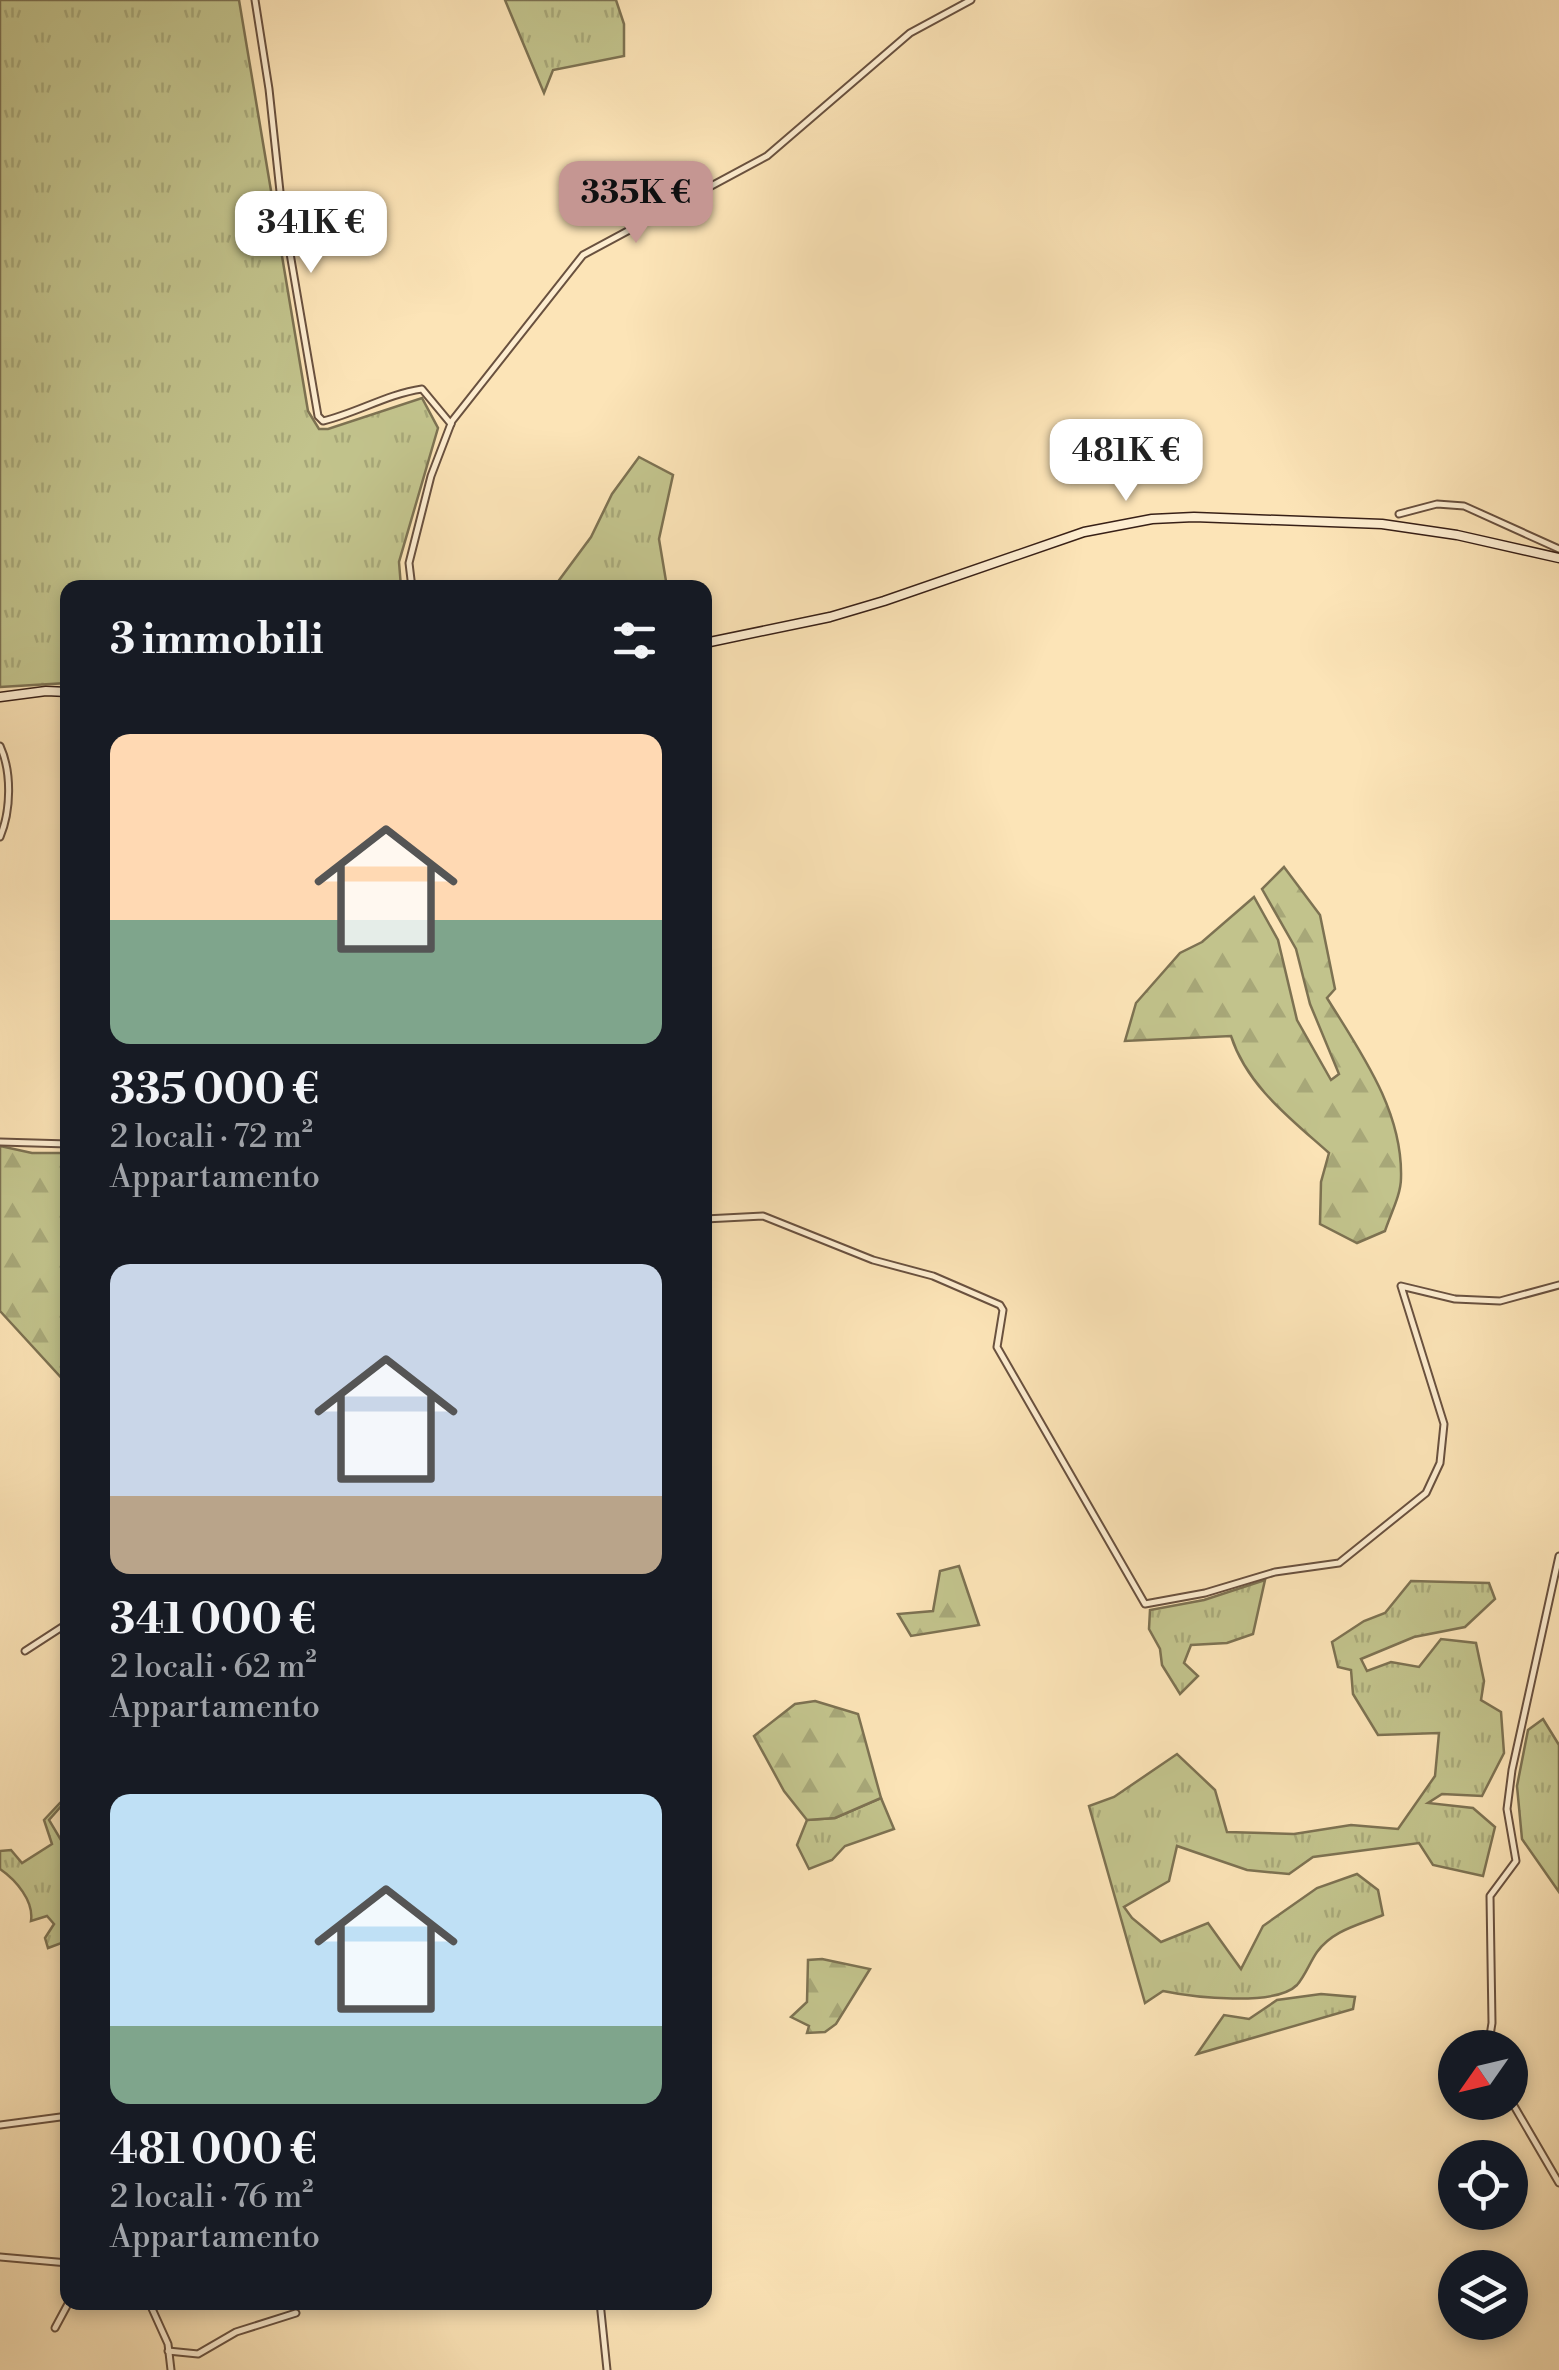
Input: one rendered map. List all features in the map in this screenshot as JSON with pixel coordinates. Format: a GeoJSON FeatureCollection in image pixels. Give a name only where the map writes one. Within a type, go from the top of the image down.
{"type":"FeatureCollection","features":[{"type":"Feature","properties":{"kind":"main road"},"geometry":{"type":"LineString","coordinates":[[712,642],[830,617],[1084,532],[1152,519],[1194,516],[1382,524],[1457,535],[1559,558]]}},
{"type":"Feature","properties":{"kind":"main road"},"geometry":{"type":"LineString","coordinates":[[0,696],[60,692]]}},
{"type":"Feature","properties":{"kind":"street"},"geometry":{"type":"LineString","coordinates":[[254,0],[269,89],[280,201],[318,416],[322,422],[346,416],[405,391],[422,389],[451,424]]}},
{"type":"Feature","properties":{"kind":"street"},"geometry":{"type":"LineString","coordinates":[[411,580],[408,562],[431,476],[451,424],[583,255],[767,156],[910,33],[971,0]]}},
{"type":"Feature","properties":{"kind":"street"},"geometry":{"type":"LineString","coordinates":[[1398,514],[1437,504],[1464,506],[1559,549]]}},
{"type":"Feature","properties":{"kind":"street"},"geometry":{"type":"LineString","coordinates":[[0,746],[8,800],[7,821],[0,837]]}},
{"type":"Feature","properties":{"kind":"street"},"geometry":{"type":"LineString","coordinates":[[0,1142],[60,1144]]}},
{"type":"Feature","properties":{"kind":"street"},"geometry":{"type":"LineString","coordinates":[[712,1218],[763,1216],[873,1260],[932,1276],[1000,1305],[996,1347],[1145,1604],[1205,1593],[1275,1572],[1339,1564],[1426,1493],[1440,1463],[1444,1424],[1402,1286],[1454,1299],[1500,1302],[1559,1285]]}},
{"type":"Feature","properties":{"kind":"street"},"geometry":{"type":"LineString","coordinates":[[1491,2030],[1490,1896],[1516,1861],[1507,1808],[1512,1770],[1559,1556]]}},
{"type":"Feature","properties":{"kind":"street"},"geometry":{"type":"LineString","coordinates":[[24,1651],[60,1629]]}},
{"type":"Feature","properties":{"kind":"street"},"geometry":{"type":"LineString","coordinates":[[0,2125],[60,2117]]}},
{"type":"Feature","properties":{"kind":"street"},"geometry":{"type":"LineString","coordinates":[[1522,2120],[1559,2184]]}},
{"type":"Feature","properties":{"kind":"street"},"geometry":{"type":"LineString","coordinates":[[0,2257],[60,2262]]}},
{"type":"Feature","properties":{"kind":"street"},"geometry":{"type":"LineString","coordinates":[[55,2328],[65,2310]]}},
{"type":"Feature","properties":{"kind":"street"},"geometry":{"type":"LineString","coordinates":[[154,2310],[162,2326],[171,2370]]}},
{"type":"Feature","properties":{"kind":"street"},"geometry":{"type":"LineString","coordinates":[[601,2310],[607,2370]]}},
{"type":"Feature","properties":{"kind":"street"},"geometry":{"type":"LineString","coordinates":[[168,2351],[198,2354],[236,2332],[296,2313]]}},
{"type":"Feature","properties":{"kind":"green space"},"geometry":{"type":"Polygon","coordinates":[[[0,0],[239,0],[308,411],[319,429],[328,429],[422,398],[438,428],[399,562],[400,580],[60,580],[60,683],[0,687],[0,0]]]}},
{"type":"Feature","properties":{"kind":"green space"},"geometry":{"type":"Polygon","coordinates":[[[505,0],[616,0],[624,24],[624,56],[553,70],[544,93],[505,0]]]}},
{"type":"Feature","properties":{"kind":"green space"},"geometry":{"type":"Polygon","coordinates":[[[639,457],[673,475],[659,539],[666,580],[559,580],[591,537],[612,494],[639,457]]]}},
{"type":"Feature","properties":{"kind":"green space"},"geometry":{"type":"Polygon","coordinates":[[[1284,867],[1320,915],[1335,989],[1327,998],[1378,1084],[1400,1153],[1401,1185],[1385,1231],[1357,1243],[1320,1224],[1321,1182],[1329,1153],[1259,1086],[1231,1036],[1125,1041],[1136,1003],[1180,953],[1202,942],[1254,897],[1278,940],[1297,1020],[1331,1080],[1339,1074],[1310,1004],[1296,949],[1262,889],[1284,867]]]}},
{"type":"Feature","properties":{"kind":"green space"},"geometry":{"type":"Polygon","coordinates":[[[0,1146],[32,1153],[60,1153],[60,1376],[0,1311],[0,1146]]]}},
{"type":"Feature","properties":{"kind":"green space"},"geometry":{"type":"Polygon","coordinates":[[[959,1566],[979,1625],[911,1636],[898,1614],[933,1611],[940,1571],[959,1566]]]}},
{"type":"Feature","properties":{"kind":"green space"},"geometry":{"type":"Polygon","coordinates":[[[1265,1580],[1253,1634],[1227,1643],[1191,1645],[1184,1663],[1198,1676],[1180,1694],[1162,1665],[1160,1649],[1149,1629],[1150,1610],[1204,1600],[1265,1580]]]}},
{"type":"Feature","properties":{"kind":"green space"},"geometry":{"type":"Polygon","coordinates":[[[1411,1581],[1489,1583],[1495,1599],[1465,1627],[1414,1637],[1361,1659],[1367,1671],[1391,1662],[1419,1667],[1441,1639],[1476,1643],[1484,1681],[1481,1700],[1501,1712],[1504,1753],[1482,1796],[1442,1794],[1428,1803],[1473,1808],[1495,1827],[1483,1876],[1433,1865],[1419,1843],[1313,1857],[1289,1874],[1247,1870],[1177,1846],[1169,1881],[1124,1907],[1161,1942],[1208,1923],[1241,1969],[1263,1926],[1317,1888],[1357,1874],[1378,1890],[1383,1915],[1331,1938],[1317,1952],[1297,1985],[1286,1992],[1233,1998],[1163,1991],[1145,2003],[1089,1806],[1114,1797],[1177,1754],[1215,1790],[1227,1832],[1294,1834],[1351,1825],[1398,1829],[1435,1776],[1439,1733],[1378,1735],[1353,1694],[1351,1670],[1338,1667],[1332,1642],[1364,1621],[1385,1613],[1411,1581]]]}},
{"type":"Feature","properties":{"kind":"green space"},"geometry":{"type":"Polygon","coordinates":[[[815,1701],[858,1714],[881,1798],[835,1818],[807,1820],[784,1791],[754,1736],[795,1704],[815,1701]]]}},
{"type":"Feature","properties":{"kind":"green space"},"geometry":{"type":"Polygon","coordinates":[[[1543,1719],[1559,1745],[1559,1892],[1522,1839],[1517,1786],[1528,1730],[1543,1719]]]}},
{"type":"Feature","properties":{"kind":"green space"},"geometry":{"type":"Polygon","coordinates":[[[881,1798],[894,1829],[845,1846],[832,1860],[809,1869],[797,1845],[807,1820],[835,1818],[881,1798]]]}},
{"type":"Feature","properties":{"kind":"green space"},"geometry":{"type":"Polygon","coordinates":[[[60,1803],[49,1820],[60,1838],[60,1944],[48,1948],[45,1938],[54,1924],[47,1916],[31,1921],[30,1906],[23,1892],[0,1869],[0,1851],[11,1850],[22,1863],[52,1844],[44,1820],[60,1803]]]}},
{"type":"Feature","properties":{"kind":"green space"},"geometry":{"type":"Polygon","coordinates":[[[822,1959],[870,1969],[836,2024],[825,2032],[807,2033],[809,2026],[791,2017],[807,2002],[808,1960],[822,1959]]]}},
{"type":"Feature","properties":{"kind":"green space"},"geometry":{"type":"Polygon","coordinates":[[[1321,1994],[1355,1997],[1353,2009],[1197,2054],[1224,2015],[1249,2019],[1277,2000],[1321,1994]]]}}]}
